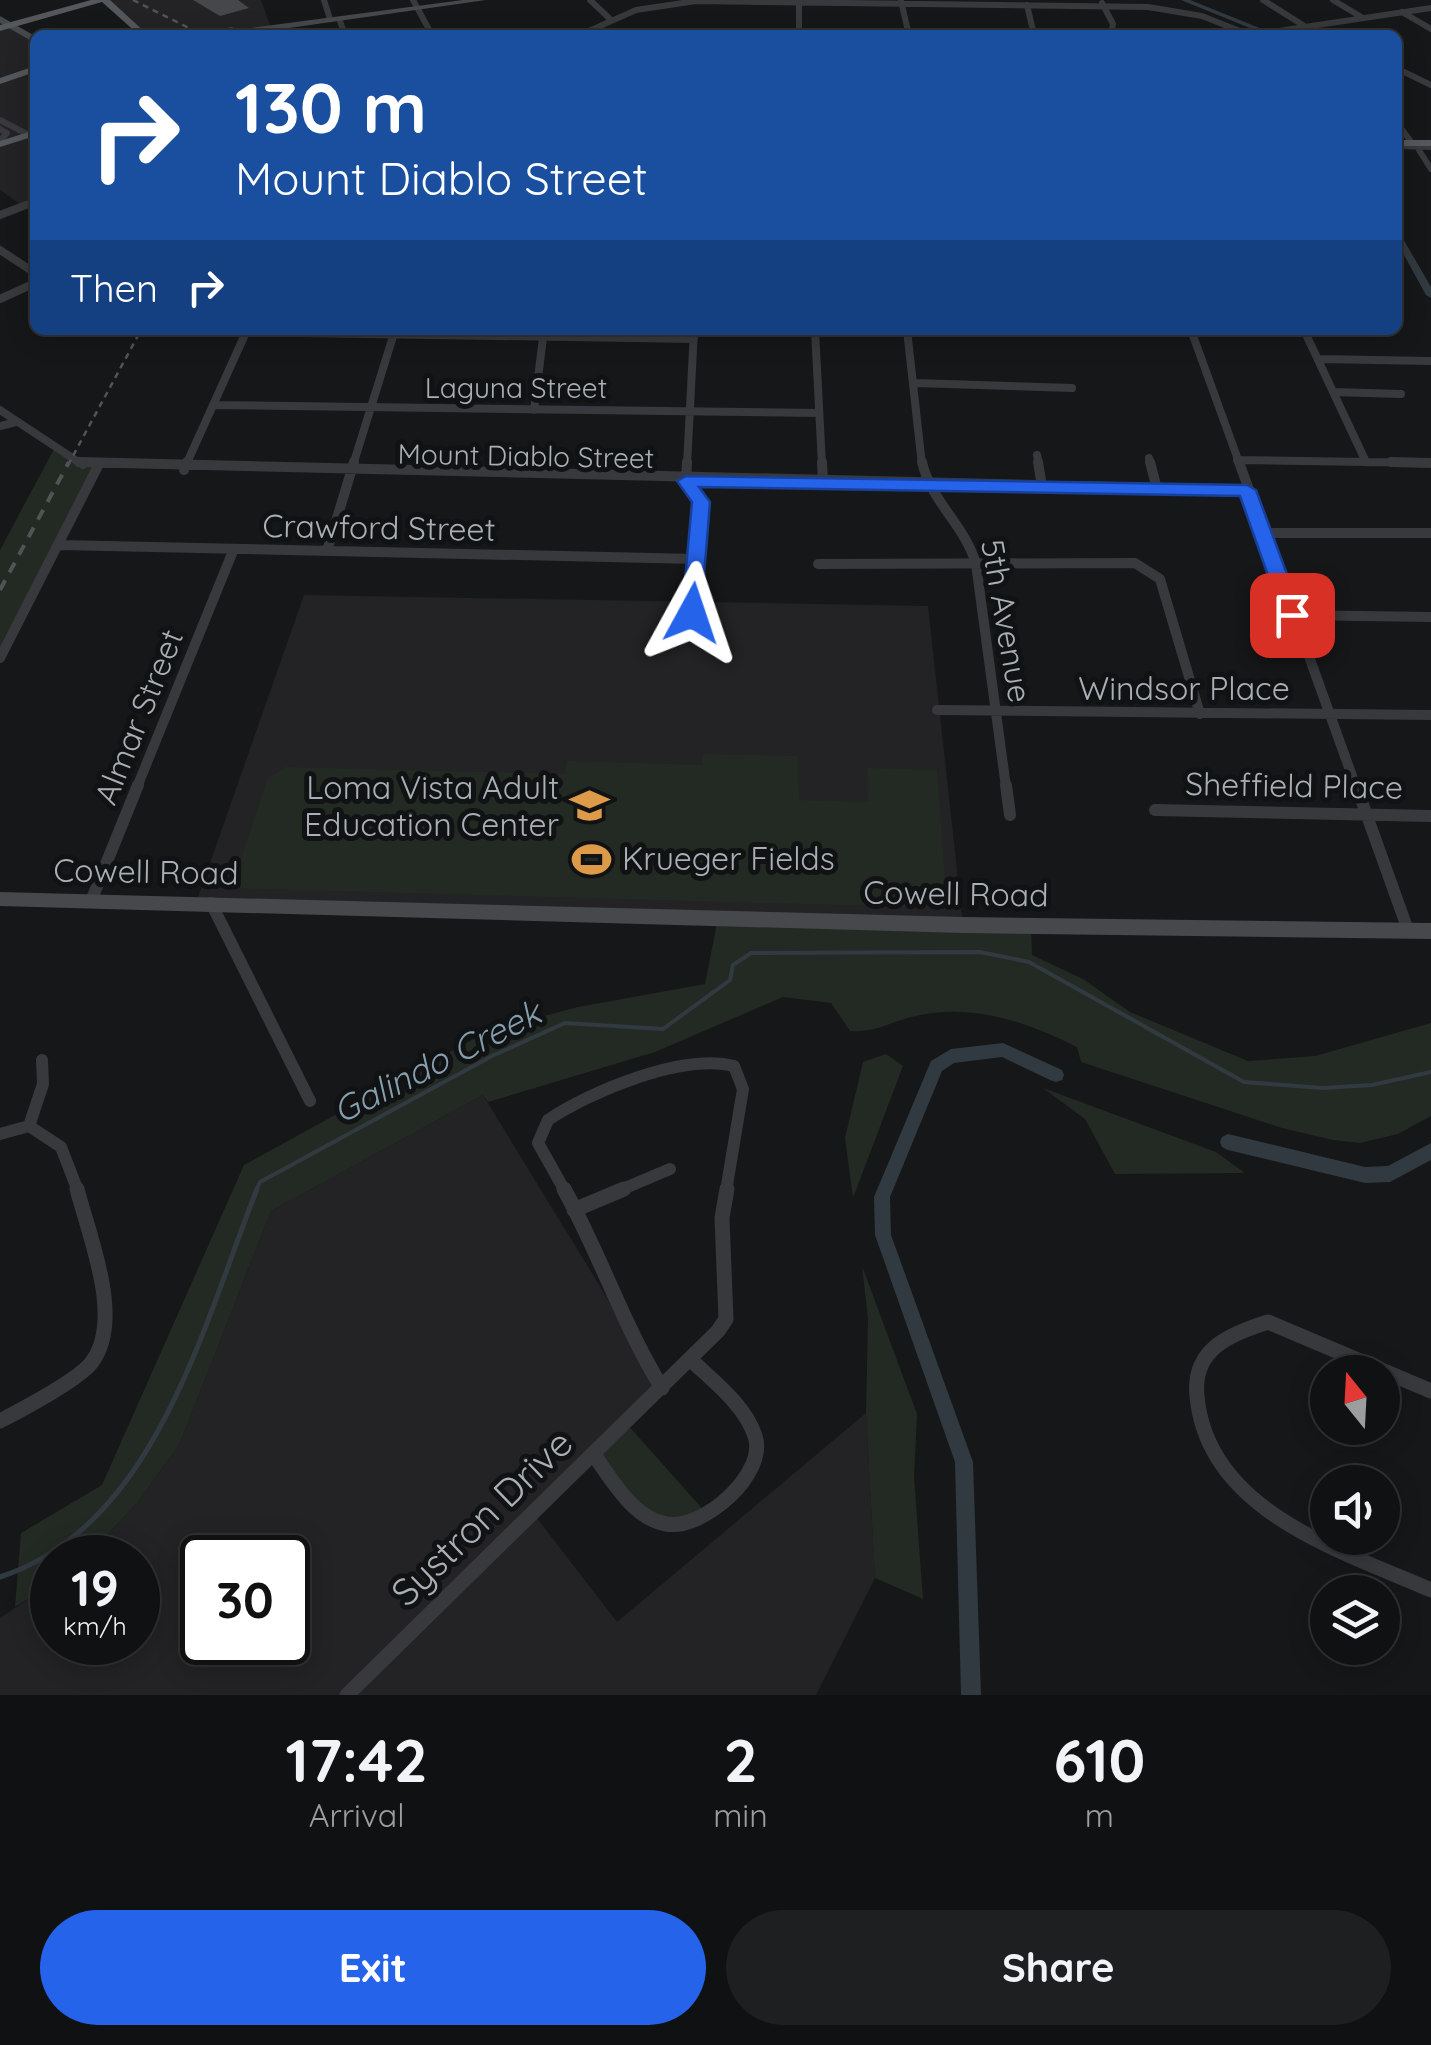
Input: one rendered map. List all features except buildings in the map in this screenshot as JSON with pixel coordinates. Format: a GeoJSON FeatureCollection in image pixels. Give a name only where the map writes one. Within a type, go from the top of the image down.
{"type":"FeatureCollection","features":[{"type":"Feature","properties":{"kind":"main road"},"geometry":{"type":"LineString","coordinates":[[2,24],[81,0]]}},
{"type":"Feature","properties":{"kind":"main road"},"geometry":{"type":"LineString","coordinates":[[2,24],[103,0],[138,30]]}},
{"type":"Feature","properties":{"kind":"main road"},"geometry":{"type":"LineString","coordinates":[[0,82],[30,71]]}},
{"type":"Feature","properties":{"kind":"main road"},"geometry":{"type":"LineString","coordinates":[[0,143],[30,134]]}},
{"type":"Feature","properties":{"kind":"street"},"geometry":{"type":"LineString","coordinates":[[324,0],[342,30]]}},
{"type":"Feature","properties":{"kind":"street"},"geometry":{"type":"LineString","coordinates":[[280,30],[415,4],[482,0]]}},
{"type":"Feature","properties":{"kind":"street"},"geometry":{"type":"LineString","coordinates":[[590,0],[608,18]]}},
{"type":"Feature","properties":{"kind":"street"},"geometry":{"type":"LineString","coordinates":[[1098,0],[1106,6],[1112,30]]}},
{"type":"Feature","properties":{"kind":"street"},"geometry":{"type":"LineString","coordinates":[[1263,0],[1306,27]]}},
{"type":"Feature","properties":{"kind":"street"},"geometry":{"type":"LineString","coordinates":[[1333,0],[1363,18]]}},
{"type":"Feature","properties":{"kind":"street"},"geometry":{"type":"LineString","coordinates":[[587,30],[608,18],[674,3],[902,1],[1179,11],[1238,30]]}},
{"type":"Feature","properties":{"kind":"street"},"geometry":{"type":"LineString","coordinates":[[902,1],[908,30]]}},
{"type":"Feature","properties":{"kind":"street"},"geometry":{"type":"LineString","coordinates":[[798,2],[799,30]]}},
{"type":"Feature","properties":{"kind":"street"},"geometry":{"type":"LineString","coordinates":[[415,4],[429,30]]}},
{"type":"Feature","properties":{"kind":"street"},"geometry":{"type":"LineString","coordinates":[[1027,5],[1033,30]]}},
{"type":"Feature","properties":{"kind":"street"},"geometry":{"type":"LineString","coordinates":[[1284,30],[1431,8]]}},
{"type":"Feature","properties":{"kind":"street"},"geometry":{"type":"LineString","coordinates":[[1402,12],[1431,29]]}},
{"type":"Feature","properties":{"kind":"street"},"geometry":{"type":"LineString","coordinates":[[240,30],[335,20]]}},
{"type":"Feature","properties":{"kind":"street"},"geometry":{"type":"LineString","coordinates":[[2,24],[30,38]]}},
{"type":"Feature","properties":{"kind":"street"},"geometry":{"type":"LineString","coordinates":[[253,30],[292,24]]}},
{"type":"Feature","properties":{"kind":"street"},"geometry":{"type":"LineString","coordinates":[[1324,24],[1334,30]]}},
{"type":"Feature","properties":{"kind":"street"},"geometry":{"type":"LineString","coordinates":[[1402,72],[1431,85]]}},
{"type":"Feature","properties":{"kind":"street"},"geometry":{"type":"LineString","coordinates":[[1402,77],[1409,76]]}},
{"type":"Feature","properties":{"kind":"street"},"geometry":{"type":"LineString","coordinates":[[0,120],[30,132]]}},
{"type":"Feature","properties":{"kind":"street"},"geometry":{"type":"LineString","coordinates":[[1402,127],[1425,147],[1431,169]]}},
{"type":"Feature","properties":{"kind":"street"},"geometry":{"type":"LineString","coordinates":[[0,129],[7,133],[0,143]]}},
{"type":"Feature","properties":{"kind":"street"},"geometry":{"type":"LineString","coordinates":[[0,215],[30,203]]}},
{"type":"Feature","properties":{"kind":"street"},"geometry":{"type":"LineString","coordinates":[[0,250],[30,269]]}},
{"type":"Feature","properties":{"kind":"street"},"geometry":{"type":"LineString","coordinates":[[0,299],[30,284]]}},
{"type":"Feature","properties":{"kind":"street"},"geometry":{"type":"LineString","coordinates":[[184,470],[244,335]]}},
{"type":"Feature","properties":{"kind":"street"},"geometry":{"type":"LineString","coordinates":[[327,551],[393,335]]}},
{"type":"Feature","properties":{"kind":"street"},"geometry":{"type":"LineString","coordinates":[[534,410],[544,335]]}},
{"type":"Feature","properties":{"kind":"street"},"geometry":{"type":"LineString","coordinates":[[692,613],[701,502],[686,481],[694,335]]}},
{"type":"Feature","properties":{"kind":"street"},"geometry":{"type":"LineString","coordinates":[[816,335],[823,482]]}},
{"type":"Feature","properties":{"kind":"street","name":"5th Avenue"},"geometry":{"type":"LineString","coordinates":[[909,335],[922,464],[930,486],[964,526],[976,564],[1010,815]]}},
{"type":"Feature","properties":{"kind":"street"},"geometry":{"type":"LineString","coordinates":[[1194,335],[1408,930]]}},
{"type":"Feature","properties":{"kind":"street"},"geometry":{"type":"LineString","coordinates":[[1307,335],[1366,462]]}},
{"type":"Feature","properties":{"kind":"street"},"geometry":{"type":"LineString","coordinates":[[1319,359],[1431,361]]}},
{"type":"Feature","properties":{"kind":"street"},"geometry":{"type":"LineString","coordinates":[[916,384],[1072,388]]}},
{"type":"Feature","properties":{"kind":"street"},"geometry":{"type":"LineString","coordinates":[[1335,392],[1401,394]]}},
{"type":"Feature","properties":{"kind":"street","name":"Laguna Street"},"geometry":{"type":"LineString","coordinates":[[213,405],[819,413]]}},
{"type":"Feature","properties":{"kind":"street","name":"Mount Diablo Street"},"geometry":{"type":"LineString","coordinates":[[0,410],[83,465],[98,466],[1247,490]]}},
{"type":"Feature","properties":{"kind":"street"},"geometry":{"type":"LineString","coordinates":[[0,426],[16,422]]}},
{"type":"Feature","properties":{"kind":"street"},"geometry":{"type":"LineString","coordinates":[[1037,455],[1042,487]]}},
{"type":"Feature","properties":{"kind":"street"},"geometry":{"type":"LineString","coordinates":[[1149,458],[1157,489]]}},
{"type":"Feature","properties":{"kind":"street"},"geometry":{"type":"LineString","coordinates":[[1237,460],[1431,463]]}},
{"type":"Feature","properties":{"kind":"street"},"geometry":{"type":"LineString","coordinates":[[0,658],[98,466]]}},
{"type":"Feature","properties":{"kind":"street"},"geometry":{"type":"LineString","coordinates":[[1262,533],[1431,532]]}},
{"type":"Feature","properties":{"kind":"street","name":"Crawford Street"},"geometry":{"type":"LineString","coordinates":[[60,545],[696,559]]}},
{"type":"Feature","properties":{"kind":"street","name":"Almar Street"},"geometry":{"type":"LineString","coordinates":[[91,900],[233,551]]}},
{"type":"Feature","properties":{"kind":"street"},"geometry":{"type":"LineString","coordinates":[[818,564],[1123,561],[1149,568],[1160,579],[1200,714]]}},
{"type":"Feature","properties":{"kind":"street"},"geometry":{"type":"LineString","coordinates":[[1292,615],[1431,617]]}},
{"type":"Feature","properties":{"kind":"street","name":"Windsor Place"},"geometry":{"type":"LineString","coordinates":[[937,710],[1431,715]]}},
{"type":"Feature","properties":{"kind":"street","name":"Sheffield Place"},"geometry":{"type":"LineString","coordinates":[[1155,810],[1431,816]]}},
{"type":"Feature","properties":{"kind":"street","name":"Cowell Road"},"geometry":{"type":"LineString","coordinates":[[0,899],[963,925],[1431,931]]}},
{"type":"Feature","properties":{"kind":"street"},"geometry":{"type":"LineString","coordinates":[[212,903],[310,1102]]}},
{"type":"Feature","properties":{"kind":"street"},"geometry":{"type":"LineString","coordinates":[[706,1058],[734,1066],[743,1089],[722,1218],[726,1319],[662,1388],[638,1349],[574,1210],[538,1143],[542,1124],[688,1062],[706,1058]]}},
{"type":"Feature","properties":{"kind":"street"},"geometry":{"type":"LineString","coordinates":[[29,1126],[43,1084],[42,1060]]}},
{"type":"Feature","properties":{"kind":"street"},"geometry":{"type":"LineString","coordinates":[[0,1134],[29,1126],[61,1147],[76,1185],[108,1312],[92,1362],[32,1405],[0,1421]]}},
{"type":"Feature","properties":{"kind":"street"},"geometry":{"type":"LineString","coordinates":[[574,1210],[670,1170]]}},
{"type":"Feature","properties":{"kind":"street"},"geometry":{"type":"LineString","coordinates":[[1431,1391],[1268,1322],[1223,1338],[1204,1356],[1192,1377],[1200,1420],[1222,1468],[1263,1509],[1328,1547],[1431,1590]]}},
{"type":"Feature","properties":{"kind":"street"},"geometry":{"type":"LineString","coordinates":[[594,1455],[636,1513],[681,1526],[708,1515],[756,1464],[758,1450],[750,1424],[690,1359]]}},
{"type":"Feature","properties":{"kind":"street","name":"Systron Drive"},"geometry":{"type":"LineString","coordinates":[[347,1695],[662,1388]]}},
{"type":"Feature","properties":{"kind":"shaded area"},"geometry":{"type":"Polygon","coordinates":[[[105,0],[261,0],[270,25],[268,30],[138,30],[105,0]]]}},
{"type":"Feature","properties":{"kind":"shaded area"},"geometry":{"type":"Polygon","coordinates":[[[7,26],[30,38],[30,203],[23,206],[0,190],[0,28],[7,26]]]}},
{"type":"Feature","properties":{"kind":"shaded area"},"geometry":{"type":"Polygon","coordinates":[[[54,449],[98,466],[0,658],[0,550],[54,449]]]}},
{"type":"Feature","properties":{"kind":"shaded area","name":"Loma Vista Adult Education Center"},"geometry":{"type":"Polygon","coordinates":[[[304,595],[928,606],[963,925],[196,903],[304,595]]]}},
{"type":"Feature","properties":{"kind":"shaded area","name":"Krueger Fields"},"geometry":{"type":"Polygon","coordinates":[[[703,754],[798,756],[799,800],[868,802],[867,768],[937,770],[947,908],[231,888],[268,778],[285,767],[565,774],[567,761],[702,765],[703,754]]]}},
{"type":"Feature","properties":{"kind":"shaded area"},"geometry":{"type":"Polygon","coordinates":[[[718,918],[1031,925],[1032,955],[1083,979],[1130,1012],[1248,1061],[1315,1056],[1431,1023],[1431,1116],[1398,1134],[1360,1143],[1333,1140],[1282,1128],[1081,1062],[1077,1047],[1017,1022],[976,1013],[933,1013],[874,1029],[850,1031],[831,1003],[783,997],[655,1052],[488,1102],[483,1095],[271,1211],[180,1443],[138,1502],[107,1535],[30,1535],[30,1598],[15,1607],[21,1533],[102,1485],[244,1165],[488,1031],[578,1007],[705,984],[718,918]]]}},
{"type":"Feature","properties":{"kind":"shaded area"},"geometry":{"type":"Polygon","coordinates":[[[886,1054],[903,1066],[853,1198],[845,1138],[863,1062],[886,1054]]]}},
{"type":"Feature","properties":{"kind":"shaded area"},"geometry":{"type":"Polygon","coordinates":[[[1043,1088],[1216,1152],[1245,1173],[1115,1174],[1085,1119],[1043,1088]]]}},
{"type":"Feature","properties":{"kind":"shaded area"},"geometry":{"type":"Polygon","coordinates":[[[483,1095],[662,1388],[533,1513],[617,1622],[866,1413],[875,1578],[816,1695],[0,1695],[0,1618],[30,1598],[30,1665],[160,1665],[160,1535],[107,1535],[138,1502],[180,1443],[271,1211],[483,1095]]]}},
{"type":"Feature","properties":{"kind":"shaded area"},"geometry":{"type":"Polygon","coordinates":[[[862,1266],[917,1414],[914,1477],[923,1599],[875,1578],[866,1413],[868,1319],[862,1266]]]}},
{"type":"Feature","properties":{"kind":"shaded area"},"geometry":{"type":"Polygon","coordinates":[[[626,1423],[708,1515],[657,1523],[594,1455],[626,1423]]]}},
{"type":"Feature","properties":{"kind":"waterway"},"geometry":{"type":"LineString","coordinates":[[1184,0],[1260,30]]}},
{"type":"Feature","properties":{"kind":"waterway"},"geometry":{"type":"LineString","coordinates":[[1402,244],[1431,295]]}},
{"type":"Feature","properties":{"kind":"waterway","name":"Galindo Creek"},"geometry":{"type":"LineString","coordinates":[[256,1191],[260,1182],[492,1056],[565,1023],[663,1029],[730,980],[733,965],[751,953],[980,952],[1029,962],[1244,1082],[1323,1088],[1372,1085],[1431,1072]]}},
{"type":"Feature","properties":{"kind":"waterway"},"geometry":{"type":"LineString","coordinates":[[971,1695],[964,1462],[883,1235],[882,1197],[936,1066],[951,1056],[1003,1050],[1056,1075]]}},
{"type":"Feature","properties":{"kind":"waterway"},"geometry":{"type":"LineString","coordinates":[[1228,1142],[1365,1175],[1390,1174],[1431,1151]]}},
{"type":"Feature","properties":{"kind":"waterway","name":"Galindo Creek"},"geometry":{"type":"LineString","coordinates":[[0,1577],[53,1552],[98,1514],[135,1468],[193,1358],[257,1189]]}},
{"type":"Feature","properties":{"kind":"railway"},"geometry":{"type":"LineString","coordinates":[[133,0],[193,30]]}},
{"type":"Feature","properties":{"kind":"railway"},"geometry":{"type":"LineString","coordinates":[[68,465],[138,335]]}},
{"type":"Feature","properties":{"kind":"railway"},"geometry":{"type":"LineString","coordinates":[[0,590],[69,462]]}},
{"type":"Feature","properties":{"kind":"place","name":"Loma Vista Adult Education Center"},"geometry":{"type":"Point","coordinates":[589,806]}},
{"type":"Feature","properties":{"kind":"place","name":"Krueger Fields"},"geometry":{"type":"Point","coordinates":[592,859]}},
{"type":"Feature","properties":{"kind":"route"},"geometry":{"type":"LineString","coordinates":[[692,613],[701,502],[686,481],[1247,490],[1292,615]]}}]}
